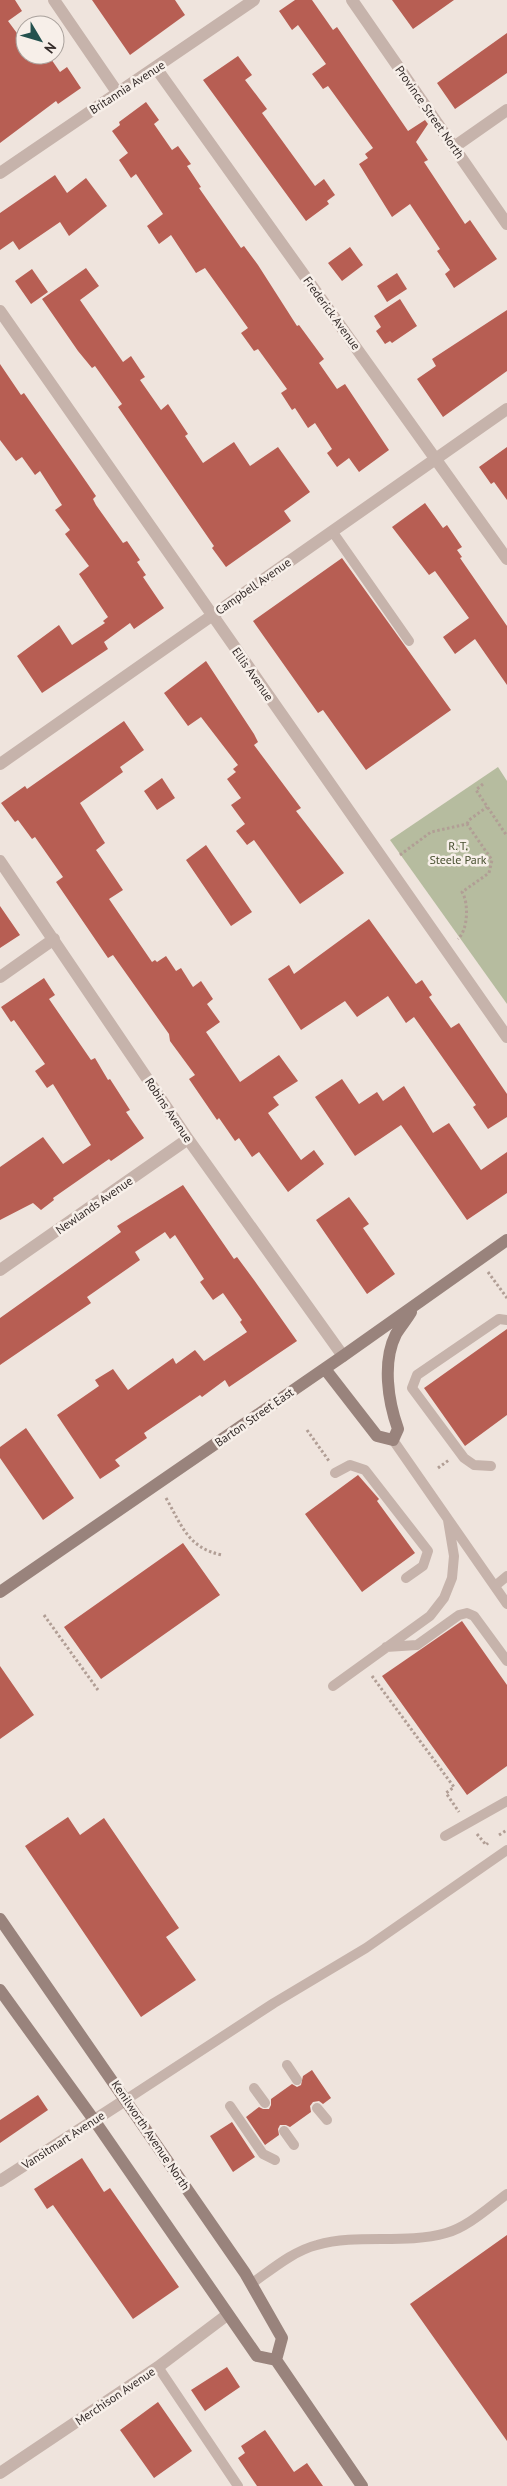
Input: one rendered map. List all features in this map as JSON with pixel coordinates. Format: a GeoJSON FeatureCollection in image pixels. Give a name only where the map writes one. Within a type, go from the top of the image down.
{"type":"FeatureCollection","features":[{"type":"Feature","properties":{"kind":"main road","name":"Barton Street East"},"geometry":{"type":"LineString","coordinates":[[0,1592],[325,1369],[507,1240]]}},
{"type":"Feature","properties":{"kind":"main road"},"geometry":{"type":"LineString","coordinates":[[325,1369],[377,1436],[393,1440],[398,1429],[391,1411],[388,1363],[396,1336],[416,1304]]}},
{"type":"Feature","properties":{"kind":"main road","name":"Kenilworth Avenue North"},"geometry":{"type":"LineString","coordinates":[[0,1919],[127,2099],[251,2284],[282,2338],[276,2360]]}},
{"type":"Feature","properties":{"kind":"main road"},"geometry":{"type":"LineString","coordinates":[[0,1990],[94,2120],[227,2315],[257,2356],[276,2360],[362,2486]]}},
{"type":"Feature","properties":{"kind":"street"},"geometry":{"type":"LineString","coordinates":[[54,0],[117,92]]}},
{"type":"Feature","properties":{"kind":"street","name":"Britannia Avenue"},"geometry":{"type":"LineString","coordinates":[[0,173],[254,0]]}},
{"type":"Feature","properties":{"kind":"street","name":"Province Street North"},"geometry":{"type":"LineString","coordinates":[[352,0],[507,224]]}},
{"type":"Feature","properties":{"kind":"street","name":"Frederick Avenue"},"geometry":{"type":"LineString","coordinates":[[156,68],[507,559]]}},
{"type":"Feature","properties":{"kind":"street"},"geometry":{"type":"LineString","coordinates":[[454,147],[507,110]]}},
{"type":"Feature","properties":{"kind":"street","name":"Ellis Avenue"},"geometry":{"type":"LineString","coordinates":[[0,311],[507,1037]]}},
{"type":"Feature","properties":{"kind":"street","name":"Campbell Avenue"},"geometry":{"type":"LineString","coordinates":[[0,764],[507,409]]}},
{"type":"Feature","properties":{"kind":"street","name":"Robins Avenue"},"geometry":{"type":"LineString","coordinates":[[0,861],[188,1139],[343,1356]]}},
{"type":"Feature","properties":{"kind":"street"},"geometry":{"type":"LineString","coordinates":[[0,977],[54,939]]}},
{"type":"Feature","properties":{"kind":"street","name":"Newlands Avenue"},"geometry":{"type":"LineString","coordinates":[[0,1270],[188,1139]]}},
{"type":"Feature","properties":{"kind":"street","name":"Vansitmart Avenue"},"geometry":{"type":"LineString","coordinates":[[0,2182],[127,2099]]}},
{"type":"Feature","properties":{"kind":"street","name":"Merchison Avenue"},"geometry":{"type":"LineString","coordinates":[[0,2473],[158,2367],[227,2315]]}},
{"type":"Feature","properties":{"kind":"lane"},"geometry":{"type":"LineString","coordinates":[[332,531],[409,641]]}},
{"type":"Feature","properties":{"kind":"lane"},"geometry":{"type":"LineString","coordinates":[[491,1466],[474,1465],[464,1458],[412,1388],[417,1376],[499,1319],[507,1320]]}},
{"type":"Feature","properties":{"kind":"lane"},"geometry":{"type":"LineString","coordinates":[[393,1440],[507,1604]]}},
{"type":"Feature","properties":{"kind":"lane"},"geometry":{"type":"LineString","coordinates":[[335,1473],[350,1465],[365,1470],[428,1551],[423,1566],[406,1578]]}},
{"type":"Feature","properties":{"kind":"lane"},"geometry":{"type":"LineString","coordinates":[[333,1686],[430,1616],[444,1598],[452,1578],[454,1556],[448,1520]]}},
{"type":"Feature","properties":{"kind":"lane"},"geometry":{"type":"LineString","coordinates":[[495,1586],[507,1576]]}},
{"type":"Feature","properties":{"kind":"lane"},"geometry":{"type":"LineString","coordinates":[[386,1647],[417,1645],[459,1615],[467,1613],[477,1618],[507,1661]]}},
{"type":"Feature","properties":{"kind":"lane"},"geometry":{"type":"LineString","coordinates":[[445,1836],[507,1801]]}},
{"type":"Feature","properties":{"kind":"lane"},"geometry":{"type":"LineString","coordinates":[[127,2099],[274,2003],[366,1948],[507,1850]]}},
{"type":"Feature","properties":{"kind":"lane"},"geometry":{"type":"LineString","coordinates":[[287,2065],[298,2080]]}},
{"type":"Feature","properties":{"kind":"lane"},"geometry":{"type":"LineString","coordinates":[[254,2088],[265,2103]]}},
{"type":"Feature","properties":{"kind":"lane"},"geometry":{"type":"LineString","coordinates":[[230,2106],[262,2154],[275,2160]]}},
{"type":"Feature","properties":{"kind":"lane"},"geometry":{"type":"LineString","coordinates":[[317,2108],[327,2120]]}},
{"type":"Feature","properties":{"kind":"lane"},"geometry":{"type":"LineString","coordinates":[[284,2131],[294,2145]]}},
{"type":"Feature","properties":{"kind":"lane"},"geometry":{"type":"LineString","coordinates":[[251,2284],[277,2266],[315,2245],[334,2242],[423,2238],[448,2233],[469,2221],[507,2194]]}},
{"type":"Feature","properties":{"kind":"lane"},"geometry":{"type":"LineString","coordinates":[[158,2367],[238,2486]]}},
{"type":"Feature","properties":{"kind":"path"},"geometry":{"type":"LineString","coordinates":[[483,784],[476,790],[507,836]]}},
{"type":"Feature","properties":{"kind":"path"},"geometry":{"type":"LineString","coordinates":[[468,824],[469,820],[488,807]]}},
{"type":"Feature","properties":{"kind":"path"},"geometry":{"type":"LineString","coordinates":[[386,864],[416,846],[431,832],[468,824]]}},
{"type":"Feature","properties":{"kind":"path"},"geometry":{"type":"LineString","coordinates":[[446,949],[462,935],[466,912],[466,898],[462,892],[489,874],[492,860],[468,824]]}},
{"type":"Feature","properties":{"kind":"path"},"geometry":{"type":"LineString","coordinates":[[479,1260],[507,1298]]}},
{"type":"Feature","properties":{"kind":"path"},"geometry":{"type":"LineString","coordinates":[[307,1430],[331,1463],[335,1473]]}},
{"type":"Feature","properties":{"kind":"path"},"geometry":{"type":"LineString","coordinates":[[158,1484],[190,1539],[206,1552],[222,1555]]}},
{"type":"Feature","properties":{"kind":"path"},"geometry":{"type":"LineString","coordinates":[[44,1615],[98,1690]]}},
{"type":"Feature","properties":{"kind":"path"},"geometry":{"type":"LineString","coordinates":[[363,1664],[454,1787],[446,1793],[467,1823],[486,1845],[507,1830]]}},
{"type":"Feature","properties":{"kind":"green space","name":"R. T. Steele Park"},"geometry":{"type":"Polygon","coordinates":[[[498,767],[507,781],[507,1004],[390,840],[498,767]]]}},
{"type":"Feature","properties":{"kind":"building"},"geometry":{"type":"Polygon","coordinates":[[[0,0],[15,0],[22,11],[8,21],[15,30],[15,65],[55,65],[60,72],[67,67],[81,88],[58,104],[56,101],[0,143],[0,0]]]}},
{"type":"Feature","properties":{"kind":"building"},"geometry":{"type":"Polygon","coordinates":[[[92,0],[175,0],[185,15],[130,55],[92,0]]]}},
{"type":"Feature","properties":{"kind":"building"},"geometry":{"type":"Polygon","coordinates":[[[295,0],[312,0],[333,30],[337,27],[408,131],[425,120],[428,124],[416,142],[428,160],[424,162],[465,224],[470,220],[497,259],[454,288],[445,274],[450,270],[437,251],[440,249],[410,204],[392,217],[359,164],[368,158],[365,154],[373,148],[328,86],[323,89],[312,74],[326,64],[298,25],[292,30],[279,11],[295,0]]]}},
{"type":"Feature","properties":{"kind":"building"},"geometry":{"type":"Polygon","coordinates":[[[392,0],[454,0],[413,29],[392,0]]]}},
{"type":"Feature","properties":{"kind":"building"},"geometry":{"type":"Polygon","coordinates":[[[507,33],[507,73],[455,109],[437,83],[507,33]]]}},
{"type":"Feature","properties":{"kind":"building"},"geometry":{"type":"Polygon","coordinates":[[[238,56],[252,75],[245,80],[267,109],[262,113],[315,186],[324,179],[335,195],[327,201],[329,204],[306,221],[203,80],[238,56]]]}},
{"type":"Feature","properties":{"kind":"building"},"geometry":{"type":"Polygon","coordinates":[[[146,102],[159,120],[154,124],[172,150],[178,146],[191,164],[187,166],[201,187],[199,188],[241,248],[244,246],[258,265],[297,326],[299,325],[324,359],[319,363],[337,389],[345,384],[389,450],[359,472],[349,458],[337,467],[327,453],[332,449],[315,423],[308,428],[295,408],[292,410],[281,393],[287,389],[258,349],[254,351],[241,333],[248,328],[205,268],[196,273],[171,235],[159,244],[147,226],[163,214],[136,174],[131,178],[119,160],[128,153],[112,131],[120,125],[119,122],[146,102]]]}},
{"type":"Feature","properties":{"kind":"building"},"geometry":{"type":"Polygon","coordinates":[[[55,175],[67,193],[86,178],[107,206],[69,236],[60,222],[19,250],[13,241],[0,250],[0,213],[55,175]]]}},
{"type":"Feature","properties":{"kind":"building"},"geometry":{"type":"Polygon","coordinates":[[[350,247],[363,265],[342,281],[328,263],[350,247]]]}},
{"type":"Feature","properties":{"kind":"building"},"geometry":{"type":"Polygon","coordinates":[[[86,268],[99,286],[80,300],[123,362],[131,356],[145,377],[140,380],[161,410],[168,404],[188,434],[185,436],[203,463],[234,442],[250,466],[278,447],[310,492],[284,511],[291,521],[226,567],[212,548],[214,546],[118,407],[122,404],[95,366],[92,368],[78,351],[42,299],[86,268]]]}},
{"type":"Feature","properties":{"kind":"building"},"geometry":{"type":"Polygon","coordinates":[[[32,269],[48,292],[31,304],[15,281],[32,269]]]}},
{"type":"Feature","properties":{"kind":"building"},"geometry":{"type":"Polygon","coordinates":[[[397,273],[407,289],[387,302],[377,286],[397,273]]]}},
{"type":"Feature","properties":{"kind":"building"},"geometry":{"type":"Polygon","coordinates":[[[400,299],[417,326],[392,343],[390,341],[385,344],[376,331],[381,327],[374,316],[400,299]]]}},
{"type":"Feature","properties":{"kind":"building"},"geometry":{"type":"Polygon","coordinates":[[[507,310],[507,371],[443,417],[417,379],[436,366],[432,359],[507,310]]]}},
{"type":"Feature","properties":{"kind":"building"},"geometry":{"type":"Polygon","coordinates":[[[0,364],[21,395],[24,393],[96,496],[93,499],[96,505],[123,543],[127,541],[140,560],[137,562],[146,575],[143,577],[164,608],[134,629],[130,623],[104,642],[108,649],[42,693],[17,656],[59,625],[72,645],[105,623],[103,621],[108,617],[79,574],[89,566],[65,534],[70,530],[55,510],[62,505],[40,471],[35,475],[22,457],[16,461],[0,440],[0,364]]]}},
{"type":"Feature","properties":{"kind":"building"},"geometry":{"type":"Polygon","coordinates":[[[507,447],[507,500],[494,482],[491,484],[479,467],[507,447]]]}},
{"type":"Feature","properties":{"kind":"building"},"geometry":{"type":"Polygon","coordinates":[[[425,503],[443,528],[447,525],[462,547],[457,550],[462,557],[460,558],[507,626],[507,685],[475,639],[455,654],[443,637],[469,618],[435,571],[429,575],[392,527],[425,503]]]}},
{"type":"Feature","properties":{"kind":"building"},"geometry":{"type":"Polygon","coordinates":[[[342,558],[451,710],[366,770],[323,710],[318,713],[253,621],[342,558]]]}},
{"type":"Feature","properties":{"kind":"building"},"geometry":{"type":"Polygon","coordinates":[[[206,661],[254,734],[258,742],[254,745],[301,808],[296,811],[344,873],[300,904],[254,840],[247,845],[236,831],[245,824],[231,805],[241,798],[227,779],[236,772],[233,769],[238,765],[201,717],[188,726],[164,693],[206,661]]]}},
{"type":"Feature","properties":{"kind":"building"},"geometry":{"type":"Polygon","coordinates":[[[124,721],[144,750],[120,767],[123,772],[80,803],[105,843],[96,850],[123,890],[109,899],[152,962],[155,960],[157,962],[166,956],[176,971],[181,968],[193,987],[201,981],[213,999],[207,1004],[220,1022],[206,1032],[240,1082],[279,1055],[298,1081],[273,1097],[279,1105],[268,1113],[301,1160],[314,1150],[324,1164],[288,1192],[259,1152],[252,1157],[239,1138],[235,1141],[219,1118],[217,1120],[189,1079],[195,1075],[170,1041],[169,1034],[113,955],[108,958],[56,882],[63,877],[35,837],[32,839],[18,820],[15,822],[1,803],[25,786],[27,789],[124,721]]]}},
{"type":"Feature","properties":{"kind":"building"},"geometry":{"type":"Polygon","coordinates":[[[162,778],[175,798],[157,810],[144,791],[162,778]]]}},
{"type":"Feature","properties":{"kind":"building"},"geometry":{"type":"Polygon","coordinates":[[[206,845],[252,912],[231,926],[186,860],[206,845]]]}},
{"type":"Feature","properties":{"kind":"building"},"geometry":{"type":"Polygon","coordinates":[[[0,906],[20,935],[0,948],[0,906]]]}},
{"type":"Feature","properties":{"kind":"building"},"geometry":{"type":"Polygon","coordinates":[[[369,919],[416,984],[422,980],[432,995],[429,997],[451,1028],[459,1023],[507,1094],[507,1117],[488,1129],[473,1107],[476,1105],[414,1017],[406,1023],[388,996],[357,1017],[345,1001],[301,1030],[268,979],[289,965],[294,974],[369,919]]]}},
{"type":"Feature","properties":{"kind":"building"},"geometry":{"type":"Polygon","coordinates":[[[44,978],[55,995],[49,999],[91,1060],[95,1058],[108,1080],[110,1079],[130,1110],[126,1112],[144,1138],[111,1161],[109,1159],[53,1198],[54,1200],[41,1210],[33,1203],[0,1220],[0,1167],[43,1137],[63,1164],[91,1145],[53,1084],[47,1088],[35,1071],[45,1064],[14,1020],[11,1022],[1,1007],[44,978]]]}},
{"type":"Feature","properties":{"kind":"building"},"geometry":{"type":"Polygon","coordinates":[[[342,1079],[359,1104],[377,1092],[383,1101],[404,1086],[433,1133],[449,1123],[481,1170],[507,1152],[507,1193],[467,1220],[401,1125],[355,1156],[315,1097],[342,1079]]]}},
{"type":"Feature","properties":{"kind":"building"},"geometry":{"type":"Polygon","coordinates":[[[183,1185],[234,1259],[237,1257],[297,1341],[229,1387],[225,1380],[202,1397],[200,1395],[144,1433],[147,1438],[115,1460],[120,1466],[100,1479],[57,1415],[99,1386],[95,1380],[113,1369],[128,1390],[173,1358],[176,1364],[195,1350],[204,1361],[247,1332],[240,1322],[242,1320],[223,1293],[213,1300],[200,1282],[204,1279],[175,1235],[170,1239],[165,1232],[135,1252],[140,1260],[87,1297],[91,1303],[0,1365],[0,1318],[121,1232],[117,1226],[183,1185]]]}},
{"type":"Feature","properties":{"kind":"building"},"geometry":{"type":"Polygon","coordinates":[[[349,1197],[369,1224],[363,1228],[395,1274],[367,1294],[316,1220],[349,1197]]]}},
{"type":"Feature","properties":{"kind":"building"},"geometry":{"type":"Polygon","coordinates":[[[507,1329],[507,1415],[465,1446],[424,1388],[507,1329]]]}},
{"type":"Feature","properties":{"kind":"building"},"geometry":{"type":"Polygon","coordinates":[[[26,1428],[74,1498],[43,1520],[0,1458],[0,1447],[26,1428]]]}},
{"type":"Feature","properties":{"kind":"building"},"geometry":{"type":"Polygon","coordinates":[[[358,1475],[379,1499],[377,1501],[415,1553],[362,1592],[305,1514],[358,1475]]]}},
{"type":"Feature","properties":{"kind":"building"},"geometry":{"type":"Polygon","coordinates":[[[183,1543],[220,1595],[101,1679],[64,1627],[183,1543]]]}},
{"type":"Feature","properties":{"kind":"building"},"geometry":{"type":"Polygon","coordinates":[[[462,1621],[507,1685],[507,1766],[467,1795],[382,1676],[462,1621]]]}},
{"type":"Feature","properties":{"kind":"building"},"geometry":{"type":"Polygon","coordinates":[[[0,1666],[34,1715],[0,1739],[0,1666]]]}},
{"type":"Feature","properties":{"kind":"building"},"geometry":{"type":"Polygon","coordinates":[[[68,1817],[80,1835],[104,1818],[179,1928],[166,1937],[196,1980],[141,2017],[25,1846],[68,1817]]]}},
{"type":"Feature","properties":{"kind":"building"},"geometry":{"type":"Polygon","coordinates":[[[312,2070],[331,2098],[323,2104],[319,2101],[313,2102],[310,2106],[311,2112],[290,2127],[280,2125],[278,2129],[279,2135],[265,2145],[246,2117],[259,2107],[269,2109],[271,2099],[292,2084],[297,2087],[301,2085],[303,2076],[312,2070]]]}},
{"type":"Feature","properties":{"kind":"building"},"geometry":{"type":"Polygon","coordinates":[[[38,2095],[48,2110],[0,2143],[0,2120],[38,2095]]]}},
{"type":"Feature","properties":{"kind":"building"},"geometry":{"type":"Polygon","coordinates":[[[232,2122],[255,2157],[233,2172],[210,2136],[232,2122]]]}},
{"type":"Feature","properties":{"kind":"building"},"geometry":{"type":"Polygon","coordinates":[[[82,2158],[104,2192],[110,2188],[179,2287],[133,2319],[53,2205],[47,2209],[34,2189],[82,2158]]]}},
{"type":"Feature","properties":{"kind":"building"},"geometry":{"type":"Polygon","coordinates":[[[507,2235],[507,2441],[410,2304],[507,2235]]]}},
{"type":"Feature","properties":{"kind":"building"},"geometry":{"type":"Polygon","coordinates":[[[227,2367],[240,2387],[205,2411],[191,2390],[227,2367]]]}},
{"type":"Feature","properties":{"kind":"building"},"geometry":{"type":"Polygon","coordinates":[[[158,2402],[192,2451],[154,2478],[120,2430],[158,2402]]]}},
{"type":"Feature","properties":{"kind":"building"},"geometry":{"type":"Polygon","coordinates":[[[265,2430],[294,2472],[307,2463],[323,2486],[257,2486],[238,2458],[245,2453],[241,2446],[265,2430]]]}}]}
